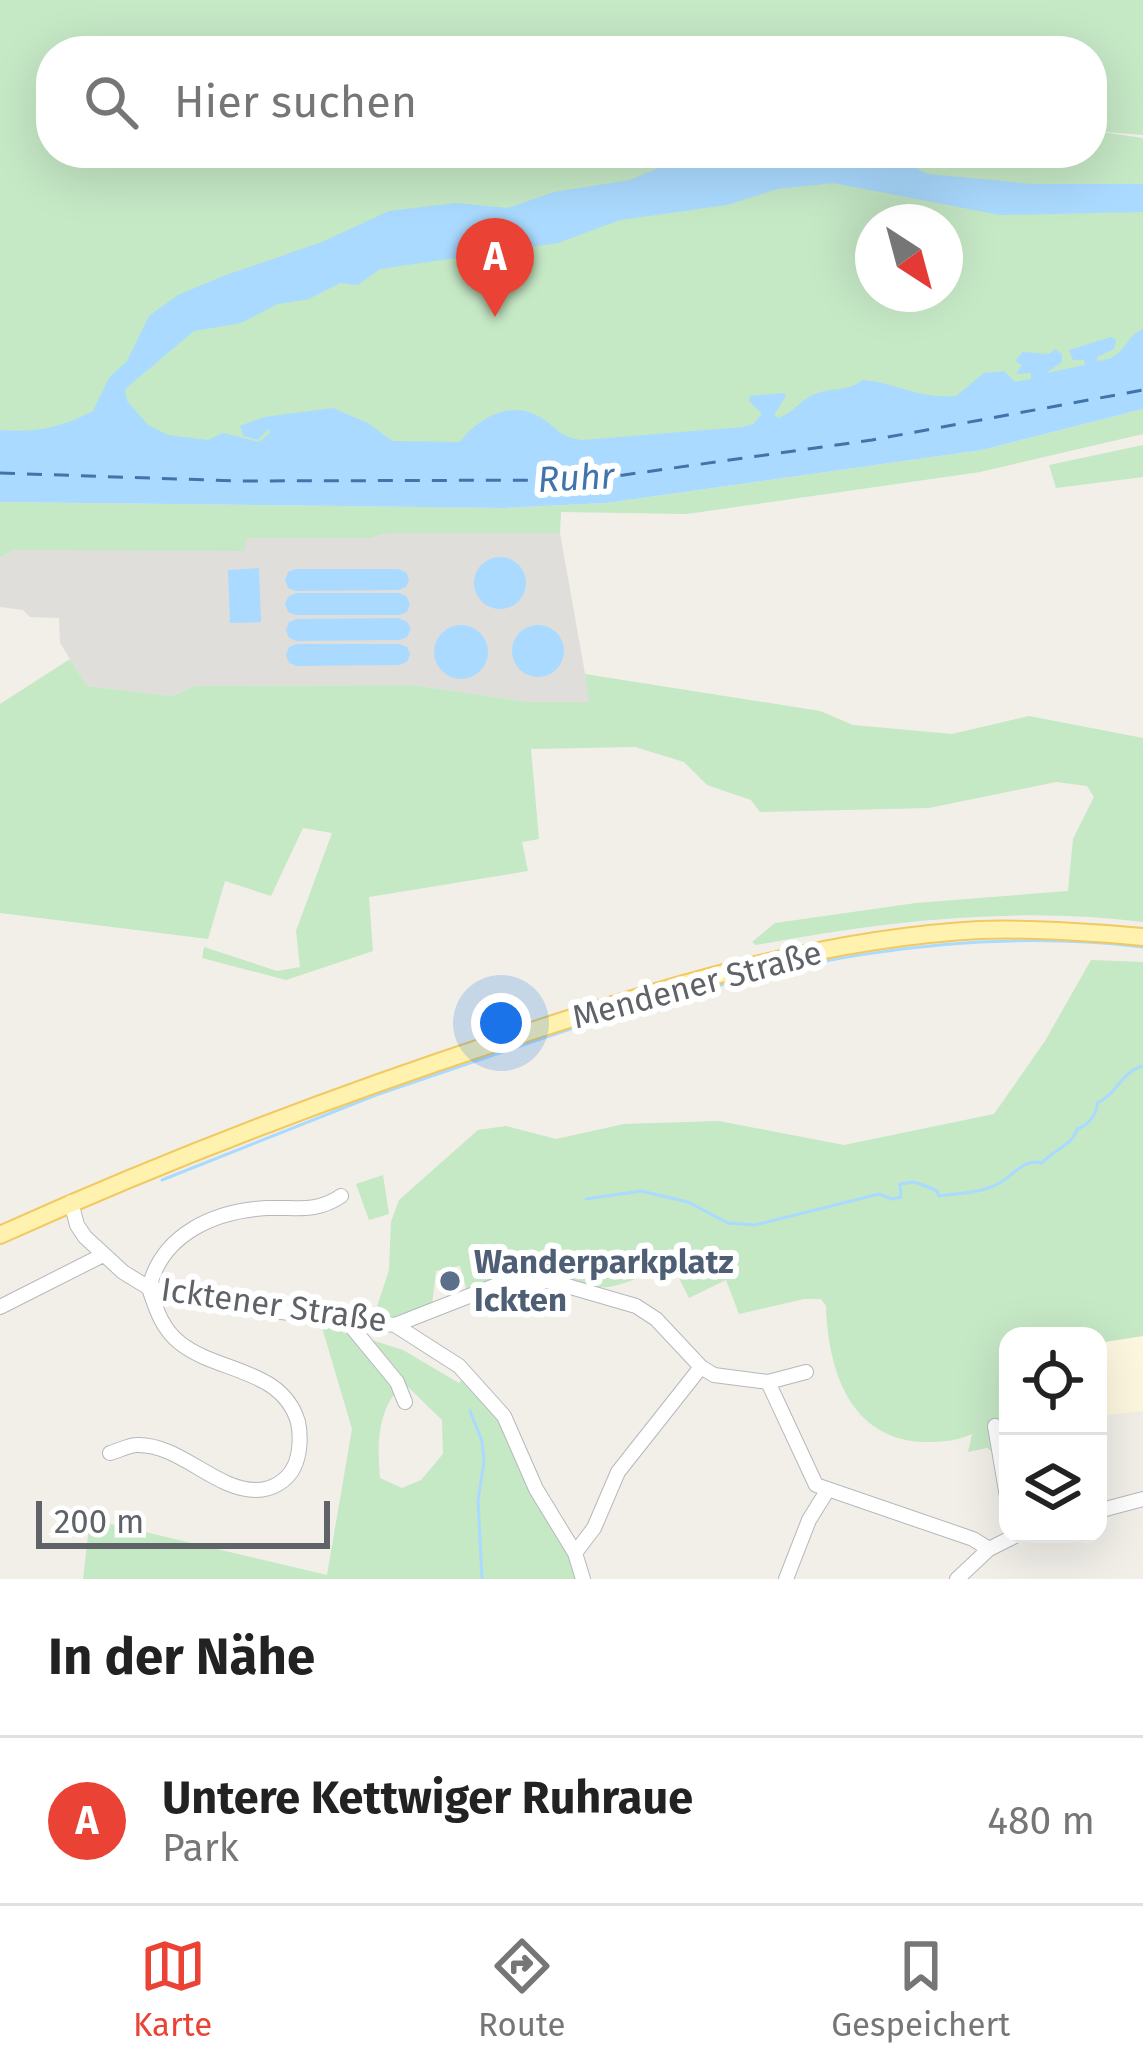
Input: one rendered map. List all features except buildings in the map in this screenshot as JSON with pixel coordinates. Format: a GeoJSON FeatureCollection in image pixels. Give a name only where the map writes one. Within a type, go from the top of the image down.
{"type":"FeatureCollection","features":[{"type":"Feature","properties":{"kind":"main road","name":"Mendener Straße"},"geometry":{"type":"LineString","coordinates":[[0,1235],[282,1118],[457,1055],[738,969],[889,939],[978,931],[1059,929],[1143,937]]}},
{"type":"Feature","properties":{"kind":"street"},"geometry":{"type":"LineString","coordinates":[[110,1453],[137,1445],[186,1460],[240,1487],[259,1490],[287,1477],[298,1455],[299,1429],[284,1396],[264,1380],[178,1342],[158,1316],[149,1288],[163,1252],[179,1237],[210,1221],[249,1210],[315,1210],[341,1196]]}},
{"type":"Feature","properties":{"kind":"street","name":"Icktener Straße"},"geometry":{"type":"LineString","coordinates":[[71,1202],[77,1225],[103,1255],[149,1288],[395,1325],[497,1285],[550,1281],[636,1306],[656,1319],[701,1367]]}},
{"type":"Feature","properties":{"kind":"street"},"geometry":{"type":"LineString","coordinates":[[0,1307],[103,1255]]}},
{"type":"Feature","properties":{"kind":"street"},"geometry":{"type":"LineString","coordinates":[[346,1320],[397,1382],[405,1402]]}},
{"type":"Feature","properties":{"kind":"street"},"geometry":{"type":"LineString","coordinates":[[395,1325],[449,1358],[486,1393],[513,1432],[536,1489],[575,1553],[583,1579]]}},
{"type":"Feature","properties":{"kind":"street"},"geometry":{"type":"LineString","coordinates":[[575,1553],[594,1528],[618,1472],[701,1367],[714,1376],[768,1382],[806,1372]]}},
{"type":"Feature","properties":{"kind":"street"},"geometry":{"type":"LineString","coordinates":[[768,1382],[816,1485],[973,1539],[989,1549]]}},
{"type":"Feature","properties":{"kind":"street"},"geometry":{"type":"LineString","coordinates":[[994,1426],[999,1451]]}},
{"type":"Feature","properties":{"kind":"street"},"geometry":{"type":"LineString","coordinates":[[787,1579],[809,1520],[826,1491]]}},
{"type":"Feature","properties":{"kind":"street"},"geometry":{"type":"LineString","coordinates":[[1107,1508],[1143,1499]]}},
{"type":"Feature","properties":{"kind":"street"},"geometry":{"type":"LineString","coordinates":[[958,1579],[1000,1543]]}},
{"type":"Feature","properties":{"kind":"shaded area"},"geometry":{"type":"Polygon","coordinates":[[[389,533],[560,533],[590,702],[529,702],[413,685],[194,686],[173,696],[87,686],[60,643],[59,618],[30,617],[23,610],[0,607],[0,558],[13,550],[244,550],[246,538],[371,538],[389,533]]]}},
{"type":"Feature","properties":{"kind":"shaded area"},"geometry":{"type":"Polygon","coordinates":[[[1143,1336],[1143,1411],[1107,1415],[1107,1342],[1143,1336]]]}},
{"type":"Feature","properties":{"kind":"green space"},"geometry":{"type":"Polygon","coordinates":[[[0,0],[1143,0],[1143,135],[1107,132],[1107,36],[36,36],[36,168],[1107,168],[1107,133],[1143,138],[1143,379],[780,447],[0,450],[0,0]]]}},
{"type":"Feature","properties":{"kind":"green space"},"geometry":{"type":"Polygon","coordinates":[[[1143,409],[1143,434],[980,472],[687,514],[561,512],[560,533],[247,538],[244,551],[13,550],[0,558],[0,502],[505,508],[606,503],[982,450],[1143,409]]]}},
{"type":"Feature","properties":{"kind":"green space"},"geometry":{"type":"Polygon","coordinates":[[[1143,445],[1143,477],[1056,488],[1049,465],[1143,445]]]}},
{"type":"Feature","properties":{"kind":"green space"},"geometry":{"type":"Polygon","coordinates":[[[70,659],[87,686],[173,696],[194,686],[413,685],[529,702],[589,702],[585,674],[820,711],[853,725],[952,734],[1029,716],[1143,738],[1143,922],[1046,915],[949,918],[756,945],[752,942],[775,923],[916,903],[1068,891],[1073,839],[1094,797],[1087,786],[1056,782],[929,808],[760,812],[751,800],[707,785],[684,762],[635,747],[531,749],[539,839],[522,842],[528,871],[369,897],[373,951],[286,980],[202,958],[204,947],[277,971],[300,967],[296,931],[332,833],[303,828],[271,896],[225,881],[208,939],[0,913],[0,704],[70,659]]]}},
{"type":"Feature","properties":{"kind":"green space"},"geometry":{"type":"Polygon","coordinates":[[[1091,960],[1143,962],[1143,1336],[1107,1342],[1107,1327],[999,1327],[999,1426],[990,1428],[995,1453],[987,1448],[968,1452],[972,1434],[938,1442],[900,1438],[861,1415],[838,1377],[821,1299],[739,1314],[726,1280],[689,1298],[669,1258],[640,1262],[642,1276],[601,1287],[522,1274],[467,1291],[460,1266],[436,1271],[432,1305],[393,1317],[368,1316],[375,1313],[389,1270],[391,1222],[399,1200],[478,1130],[506,1126],[556,1139],[624,1124],[719,1121],[844,1145],[994,1114],[1045,1041],[1091,960]]]}},
{"type":"Feature","properties":{"kind":"green space"},"geometry":{"type":"Polygon","coordinates":[[[383,1175],[389,1214],[369,1220],[356,1184],[383,1175]]]}},
{"type":"Feature","properties":{"kind":"green space"},"geometry":{"type":"Polygon","coordinates":[[[321,1324],[403,1350],[459,1383],[463,1378],[498,1416],[514,1445],[528,1488],[572,1559],[575,1579],[83,1579],[90,1519],[327,1575],[352,1429],[321,1324]],[[404,1383],[384,1415],[380,1478],[402,1488],[421,1480],[443,1454],[442,1420],[404,1383]]]}},
{"type":"Feature","properties":{"kind":"water","name":"Ruhr"},"geometry":{"type":"Polygon","coordinates":[[[658,168],[915,168],[928,174],[1033,184],[1143,184],[1143,212],[1000,215],[963,208],[963,204],[833,183],[777,189],[727,205],[620,220],[558,243],[380,269],[358,285],[340,283],[309,299],[278,304],[241,323],[194,331],[125,390],[127,401],[148,425],[168,435],[208,440],[223,433],[259,442],[270,433],[268,429],[258,440],[243,436],[240,426],[264,417],[333,408],[368,423],[392,441],[460,442],[486,419],[518,410],[540,417],[563,435],[583,440],[743,427],[762,414],[749,401],[750,396],[784,393],[774,415],[778,418],[813,395],[863,380],[956,396],[984,373],[1004,371],[1015,382],[1031,379],[1031,373],[1016,374],[1022,365],[1015,361],[1023,352],[1049,354],[1055,349],[1062,354],[1062,362],[1046,373],[1085,365],[1084,360],[1073,360],[1069,350],[1111,337],[1116,340],[1114,349],[1097,361],[1114,356],[1143,329],[1143,409],[982,450],[606,503],[505,508],[0,502],[0,430],[47,428],[93,411],[109,378],[127,361],[149,316],[178,295],[322,242],[389,211],[456,203],[508,208],[554,192],[630,180],[658,168]]]}},
{"type":"Feature","properties":{"kind":"water"},"geometry":{"type":"Polygon","coordinates":[[[500,557],[518,565],[526,583],[518,601],[500,609],[482,601],[474,583],[482,565],[500,557]]]}},
{"type":"Feature","properties":{"kind":"water"},"geometry":{"type":"Polygon","coordinates":[[[259,568],[261,622],[230,623],[228,570],[259,568]]]}},
{"type":"Feature","properties":{"kind":"water"},"geometry":{"type":"Polygon","coordinates":[[[296,569],[398,569],[409,579],[398,590],[296,591],[285,580],[296,569]]]}},
{"type":"Feature","properties":{"kind":"water"},"geometry":{"type":"Polygon","coordinates":[[[296,593],[399,593],[410,604],[399,615],[296,615],[285,604],[296,593]]]}},
{"type":"Feature","properties":{"kind":"water"},"geometry":{"type":"Polygon","coordinates":[[[399,618],[411,629],[400,640],[297,641],[286,630],[297,619],[399,618]]]}},
{"type":"Feature","properties":{"kind":"water"},"geometry":{"type":"Polygon","coordinates":[[[461,625],[480,633],[488,652],[480,671],[461,679],[442,671],[434,652],[442,633],[461,625]]]}},
{"type":"Feature","properties":{"kind":"water"},"geometry":{"type":"Polygon","coordinates":[[[538,625],[557,632],[564,651],[557,670],[538,677],[519,670],[512,651],[519,632],[538,625]]]}},
{"type":"Feature","properties":{"kind":"water"},"geometry":{"type":"Polygon","coordinates":[[[297,644],[399,644],[410,654],[399,665],[297,666],[286,655],[297,644]]]}},
{"type":"Feature","properties":{"kind":"waterway"},"geometry":{"type":"LineString","coordinates":[[589,1023],[726,983],[862,955],[1000,941],[1143,947]]}},
{"type":"Feature","properties":{"kind":"waterway"},"geometry":{"type":"LineString","coordinates":[[162,1180],[376,1095],[576,1027]]}},
{"type":"Feature","properties":{"kind":"waterway"},"geometry":{"type":"LineString","coordinates":[[586,1199],[641,1191],[688,1202],[728,1223],[755,1225],[879,1194],[901,1197],[900,1184],[914,1182],[936,1190],[939,1196],[984,1189],[1028,1163],[1042,1163],[1091,1119],[1097,1103],[1143,1066]]}},
{"type":"Feature","properties":{"kind":"waterway"},"geometry":{"type":"LineString","coordinates":[[470,1411],[482,1441],[484,1462],[478,1500],[482,1579]]}},
{"type":"Feature","properties":{"kind":"ferry route"},"geometry":{"type":"LineString","coordinates":[[0,473],[238,481],[588,480],[872,440],[1143,390]]}},
{"type":"Feature","properties":{"kind":"place","name":"Untere Kettwiger Ruhraue"},"geometry":{"type":"Point","coordinates":[495,317]}},
{"type":"Feature","properties":{"kind":"place","name":"Wanderparkplatz Ickten"},"geometry":{"type":"Point","coordinates":[450,1281]}}]}
